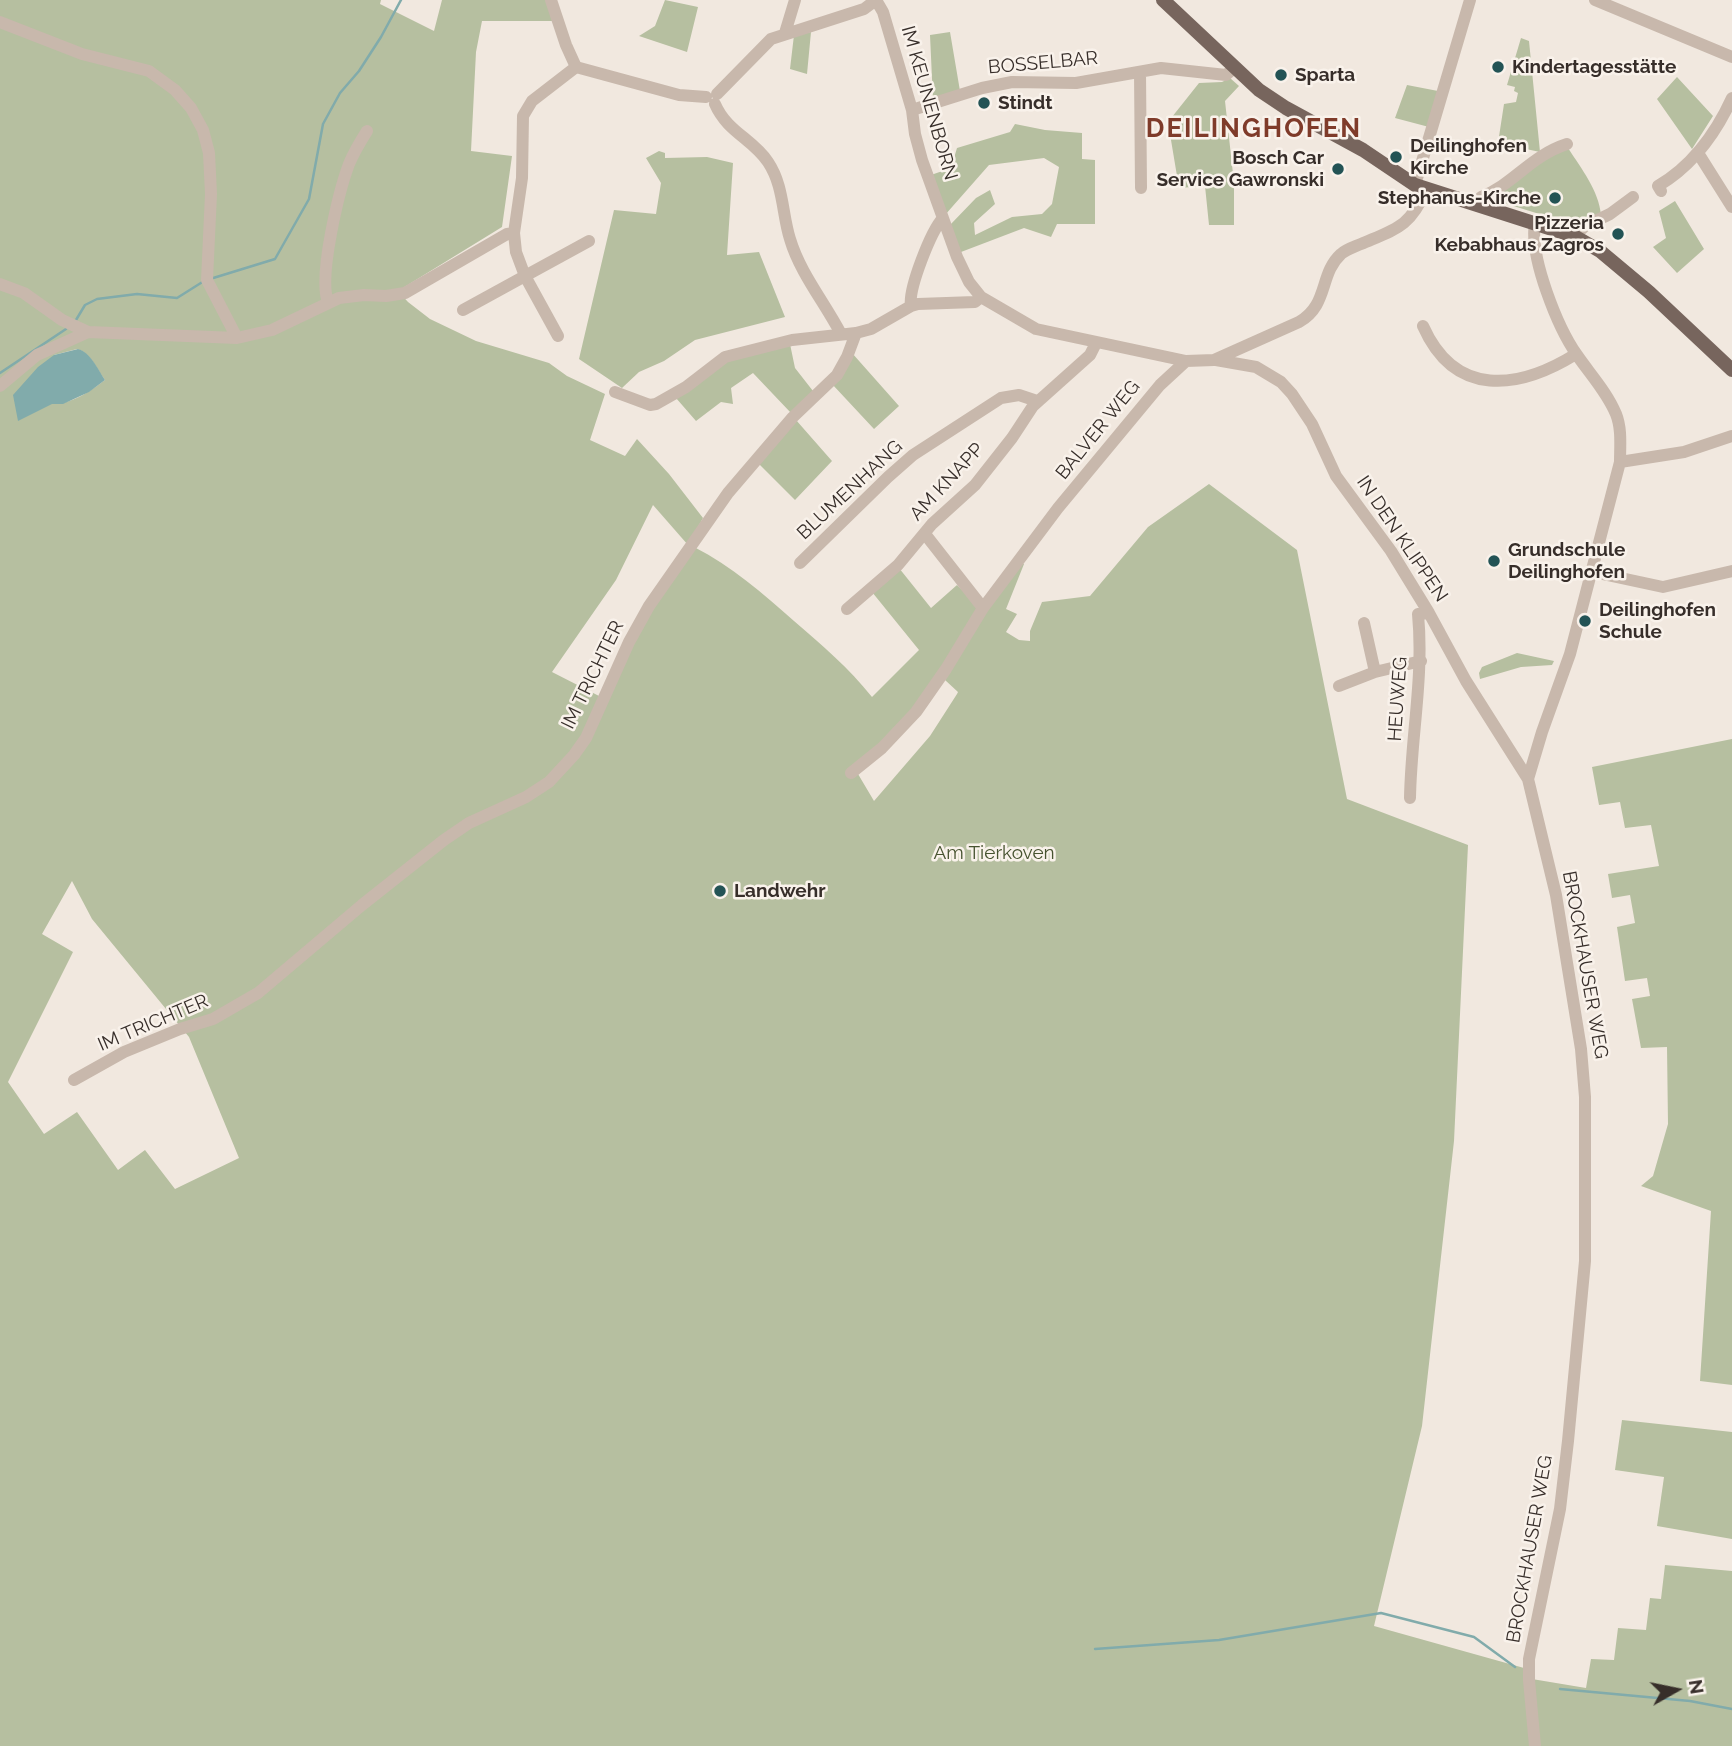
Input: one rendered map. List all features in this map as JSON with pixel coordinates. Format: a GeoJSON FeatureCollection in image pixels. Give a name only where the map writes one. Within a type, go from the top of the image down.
{"type":"FeatureCollection","features":[{"type":"Feature","properties":{"kind":"main road"},"geometry":{"type":"LineString","coordinates":[[1163,0],[1259,90],[1363,150],[1421,188],[1574,236],[1600,251],[1649,292],[1732,370]]}},
{"type":"Feature","properties":{"kind":"street"},"geometry":{"type":"LineString","coordinates":[[551,0],[576,67],[679,95],[712,98]]}},
{"type":"Feature","properties":{"kind":"street"},"geometry":{"type":"LineString","coordinates":[[785,33],[795,0]]}},
{"type":"Feature","properties":{"kind":"street"},"geometry":{"type":"LineString","coordinates":[[712,98],[771,39],[864,9],[876,0]]}},
{"type":"Feature","properties":{"kind":"street","name":"IM KEUNENBORN"},"geometry":{"type":"LineString","coordinates":[[876,0],[883,12],[912,110],[915,134],[943,218],[969,282],[981,297]]}},
{"type":"Feature","properties":{"kind":"street"},"geometry":{"type":"LineString","coordinates":[[615,392],[650,405],[656,404],[686,387],[725,357],[792,340],[871,329],[911,306],[975,302],[981,297],[1036,329],[1186,361],[1214,360],[1299,322],[1312,314],[1317,307],[1332,267],[1340,254],[1408,221],[1419,206],[1421,188],[1469,0]]}},
{"type":"Feature","properties":{"kind":"street"},"geometry":{"type":"LineString","coordinates":[[1595,0],[1732,57]]}},
{"type":"Feature","properties":{"kind":"street"},"geometry":{"type":"LineString","coordinates":[[0,22],[69,50],[149,71],[175,90],[191,108],[203,130],[209,153],[211,194],[207,280],[237,338]]}},
{"type":"Feature","properties":{"kind":"street"},"geometry":{"type":"LineString","coordinates":[[558,336],[525,276],[516,252],[514,233],[522,178],[523,116],[532,101],[576,67]]}},
{"type":"Feature","properties":{"kind":"street","name":"BOSSELBAR"},"geometry":{"type":"LineString","coordinates":[[912,110],[1012,82],[1076,83],[1161,68],[1226,75],[1234,68]]}},
{"type":"Feature","properties":{"kind":"street"},"geometry":{"type":"LineString","coordinates":[[1140,72],[1141,188]]}},
{"type":"Feature","properties":{"kind":"street"},"geometry":{"type":"LineString","coordinates":[[712,98],[726,124],[763,156],[770,166],[784,202],[790,240],[841,334]]}},
{"type":"Feature","properties":{"kind":"street"},"geometry":{"type":"LineString","coordinates":[[1661,191],[1658,186],[1671,178],[1698,153],[1724,115],[1732,98]]}},
{"type":"Feature","properties":{"kind":"street"},"geometry":{"type":"LineString","coordinates":[[328,302],[324,280],[340,197],[349,166],[367,131]]}},
{"type":"Feature","properties":{"kind":"street"},"geometry":{"type":"LineString","coordinates":[[1478,206],[1481,197],[1496,192],[1531,162],[1551,149],[1567,144]]}},
{"type":"Feature","properties":{"kind":"street"},"geometry":{"type":"LineString","coordinates":[[1698,153],[1732,208]]}},
{"type":"Feature","properties":{"kind":"street"},"geometry":{"type":"LineString","coordinates":[[1574,236],[1585,226],[1610,214],[1633,197]]}},
{"type":"Feature","properties":{"kind":"street"},"geometry":{"type":"LineString","coordinates":[[911,306],[917,277],[937,225],[943,218]]}},
{"type":"Feature","properties":{"kind":"street"},"geometry":{"type":"LineString","coordinates":[[1528,779],[1570,653],[1620,462],[1620,428],[1616,414],[1604,392],[1565,337],[1546,288],[1533,235],[1535,223]]}},
{"type":"Feature","properties":{"kind":"street"},"geometry":{"type":"LineString","coordinates":[[0,284],[24,293],[62,320],[89,332],[237,338],[272,330],[328,302],[352,295],[386,296],[405,293],[507,233],[514,233]]}},
{"type":"Feature","properties":{"kind":"street"},"geometry":{"type":"LineString","coordinates":[[463,310],[589,241]]}},
{"type":"Feature","properties":{"kind":"street"},"geometry":{"type":"LineString","coordinates":[[1423,326],[1430,342],[1452,366],[1479,379],[1530,377],[1576,354]]}},
{"type":"Feature","properties":{"kind":"street"},"geometry":{"type":"LineString","coordinates":[[0,387],[37,355],[89,332]]}},
{"type":"Feature","properties":{"kind":"street","name":"IM TRICHTER"},"geometry":{"type":"LineString","coordinates":[[74,1080],[124,1052],[213,1019],[258,993],[444,840],[469,823],[526,797],[549,782],[574,755],[589,731],[629,642],[649,606],[728,493],[793,417],[837,375],[856,333]]}},
{"type":"Feature","properties":{"kind":"street","name":"AM KNAPP"},"geometry":{"type":"LineString","coordinates":[[847,609],[898,565],[932,524],[978,482],[1037,401],[1090,355],[1096,343]]}},
{"type":"Feature","properties":{"kind":"street","name":"IN DEN KLIPPEN"},"geometry":{"type":"LineString","coordinates":[[1214,360],[1256,367],[1281,382],[1292,394],[1312,424],[1336,476],[1391,551],[1466,681],[1528,779]]}},
{"type":"Feature","properties":{"kind":"street","name":"BALVER WEG"},"geometry":{"type":"LineString","coordinates":[[851,773],[882,748],[915,712],[946,669],[982,608],[1058,509],[1160,385],[1186,361]]}},
{"type":"Feature","properties":{"kind":"street","name":"BLUMENHANG"},"geometry":{"type":"LineString","coordinates":[[800,564],[913,455],[1001,398],[1019,395],[1037,401]]}},
{"type":"Feature","properties":{"kind":"street"},"geometry":{"type":"LineString","coordinates":[[1620,462],[1684,452],[1732,436]]}},
{"type":"Feature","properties":{"kind":"street"},"geometry":{"type":"LineString","coordinates":[[925,534],[982,608]]}},
{"type":"Feature","properties":{"kind":"street"},"geometry":{"type":"LineString","coordinates":[[1593,572],[1663,587],[1732,571]]}},
{"type":"Feature","properties":{"kind":"street","name":"HEUWEG"},"geometry":{"type":"LineString","coordinates":[[1410,798],[1420,662],[1418,614],[1429,613]]}},
{"type":"Feature","properties":{"kind":"street"},"geometry":{"type":"LineString","coordinates":[[1364,624],[1375,672]]}},
{"type":"Feature","properties":{"kind":"street"},"geometry":{"type":"LineString","coordinates":[[1339,686],[1375,672],[1420,662]]}},
{"type":"Feature","properties":{"kind":"street","name":"BROCKHAUSER WEG"},"geometry":{"type":"LineString","coordinates":[[1528,779],[1556,895],[1581,1049],[1585,1097],[1585,1261],[1560,1509],[1529,1660],[1528,1681],[1535,1746]]}},
{"type":"Feature","properties":{"kind":"green space","name":"Am Tierkoven"},"geometry":{"type":"Polygon","coordinates":[[[0,0],[381,0],[380,4],[434,31],[442,0],[549,0],[555,21],[482,21],[476,52],[471,151],[512,156],[502,227],[398,291],[430,319],[476,341],[549,363],[567,376],[605,394],[590,440],[625,456],[637,439],[669,474],[703,518],[688,545],[653,505],[616,580],[552,672],[601,697],[643,607],[694,547],[734,571],[770,600],[835,657],[872,697],[919,650],[872,592],[899,568],[931,608],[957,585],[981,608],[932,685],[858,774],[874,801],[930,736],[957,694],[945,680],[986,608],[1020,563],[1024,564],[1006,609],[1017,614],[1006,632],[1019,640],[1030,641],[1030,631],[1042,602],[1090,596],[1148,527],[1209,484],[1297,550],[1347,799],[1468,845],[1454,1141],[1422,1426],[1374,1626],[1524,1668],[1531,1746],[0,1746],[0,0]],[[77,349],[54,355],[52,404],[73,400],[105,380],[89,357],[77,349]],[[72,881],[42,934],[73,952],[8,1082],[44,1134],[77,1112],[118,1170],[145,1150],[175,1189],[239,1158],[189,1037],[92,919],[72,881]]]}},
{"type":"Feature","properties":{"kind":"green space"},"geometry":{"type":"Polygon","coordinates":[[[665,0],[698,7],[687,52],[639,36],[655,26],[665,0]]]}},
{"type":"Feature","properties":{"kind":"green space"},"geometry":{"type":"Polygon","coordinates":[[[811,32],[807,74],[790,69],[794,35],[811,32]]]}},
{"type":"Feature","properties":{"kind":"green space"},"geometry":{"type":"Polygon","coordinates":[[[950,32],[960,91],[933,100],[930,35],[950,32]]]}},
{"type":"Feature","properties":{"kind":"green space"},"geometry":{"type":"Polygon","coordinates":[[[1521,38],[1529,41],[1540,152],[1498,143],[1504,104],[1516,102],[1518,93],[1514,91],[1515,87],[1507,85],[1521,38]]]}},
{"type":"Feature","properties":{"kind":"green space"},"geometry":{"type":"Polygon","coordinates":[[[1677,77],[1713,116],[1692,149],[1657,99],[1677,77]]]}},
{"type":"Feature","properties":{"kind":"green space"},"geometry":{"type":"Polygon","coordinates":[[[1230,78],[1239,86],[1225,101],[1234,183],[1234,225],[1209,225],[1205,186],[1179,188],[1168,122],[1199,83],[1222,82],[1230,78]]]}},
{"type":"Feature","properties":{"kind":"green space"},"geometry":{"type":"Polygon","coordinates":[[[1407,85],[1438,91],[1429,127],[1395,118],[1407,85]]]}},
{"type":"Feature","properties":{"kind":"green space"},"geometry":{"type":"Polygon","coordinates":[[[1015,124],[1082,133],[1082,159],[1095,160],[1095,224],[1057,224],[1051,237],[1024,228],[961,252],[950,225],[976,198],[990,190],[995,204],[974,223],[975,235],[1012,217],[1042,214],[1052,204],[1059,167],[1044,158],[989,165],[945,215],[931,175],[951,168],[957,148],[1010,132],[1015,124]]]}},
{"type":"Feature","properties":{"kind":"green space"},"geometry":{"type":"Polygon","coordinates":[[[1568,148],[1593,189],[1601,215],[1562,221],[1494,200],[1496,195],[1552,154],[1568,148]]]}},
{"type":"Feature","properties":{"kind":"green space"},"geometry":{"type":"Polygon","coordinates":[[[659,151],[665,153],[665,158],[707,157],[733,163],[727,255],[759,252],[785,317],[695,340],[664,361],[639,372],[622,388],[579,359],[614,210],[656,214],[661,183],[646,158],[659,151]]]}},
{"type":"Feature","properties":{"kind":"green space"},"geometry":{"type":"Polygon","coordinates":[[[1675,201],[1704,249],[1677,273],[1653,247],[1666,238],[1659,211],[1675,201]]]}},
{"type":"Feature","properties":{"kind":"green space"},"geometry":{"type":"Polygon","coordinates":[[[790,344],[795,368],[813,391],[791,413],[753,373],[731,388],[733,404],[721,402],[696,421],[676,398],[725,360],[790,344]]]}},
{"type":"Feature","properties":{"kind":"green space"},"geometry":{"type":"Polygon","coordinates":[[[852,353],[899,406],[874,429],[832,384],[852,353]]]}},
{"type":"Feature","properties":{"kind":"green space"},"geometry":{"type":"Polygon","coordinates":[[[796,420],[832,461],[795,500],[758,463],[796,420]]]}},
{"type":"Feature","properties":{"kind":"green space"},"geometry":{"type":"Polygon","coordinates":[[[1517,653],[1554,661],[1552,665],[1521,667],[1480,679],[1482,667],[1517,653]]]}},
{"type":"Feature","properties":{"kind":"green space"},"geometry":{"type":"Polygon","coordinates":[[[1732,739],[1732,1385],[1700,1381],[1711,1211],[1641,1186],[1653,1176],[1668,1124],[1667,1047],[1641,1048],[1632,999],[1650,996],[1647,978],[1625,981],[1617,927],[1635,923],[1630,895],[1612,898],[1608,874],[1659,866],[1651,825],[1625,828],[1620,802],[1599,805],[1592,767],[1732,739]]]}},
{"type":"Feature","properties":{"kind":"green space"},"geometry":{"type":"Polygon","coordinates":[[[1622,1420],[1732,1432],[1732,1539],[1657,1526],[1664,1477],[1615,1470],[1622,1420]]]}},
{"type":"Feature","properties":{"kind":"green space"},"geometry":{"type":"Polygon","coordinates":[[[1665,1565],[1732,1571],[1732,1746],[1539,1746],[1532,1679],[1586,1688],[1591,1659],[1614,1660],[1618,1628],[1646,1630],[1650,1598],[1661,1599],[1665,1565]]]}},
{"type":"Feature","properties":{"kind":"water"},"geometry":{"type":"Polygon","coordinates":[[[78,349],[90,357],[105,380],[89,392],[63,404],[52,404],[18,421],[13,395],[38,367],[54,355],[78,349]]]}},
{"type":"Feature","properties":{"kind":"waterway"},"geometry":{"type":"LineString","coordinates":[[210,279],[275,259],[309,199],[323,124],[340,93],[359,71],[381,37],[401,0]]}},
{"type":"Feature","properties":{"kind":"waterway"},"geometry":{"type":"LineString","coordinates":[[76,320],[85,305],[97,299],[137,294],[177,298],[204,281]]}},
{"type":"Feature","properties":{"kind":"waterway"},"geometry":{"type":"LineString","coordinates":[[0,373],[66,329]]}},
{"type":"Feature","properties":{"kind":"waterway"},"geometry":{"type":"LineString","coordinates":[[1095,1649],[1219,1640],[1381,1613],[1474,1637],[1515,1667]]}},
{"type":"Feature","properties":{"kind":"waterway"},"geometry":{"type":"LineString","coordinates":[[1560,1689],[1690,1701],[1732,1709]]}},
{"type":"Feature","properties":{"kind":"place","name":"Kindertagesstätte"},"geometry":{"type":"Point","coordinates":[1498,67]}},
{"type":"Feature","properties":{"kind":"place","name":"Sparta"},"geometry":{"type":"Point","coordinates":[1281,75]}},
{"type":"Feature","properties":{"kind":"place","name":"Stindt"},"geometry":{"type":"Point","coordinates":[984,103]}},
{"type":"Feature","properties":{"kind":"place","name":"Deilinghofen Kirche"},"geometry":{"type":"Point","coordinates":[1396,157]}},
{"type":"Feature","properties":{"kind":"place","name":"Bosch Car Service Gawronski"},"geometry":{"type":"Point","coordinates":[1338,169]}},
{"type":"Feature","properties":{"kind":"place","name":"Stephanus-Kirche"},"geometry":{"type":"Point","coordinates":[1555,198]}},
{"type":"Feature","properties":{"kind":"place","name":"Pizzeria Kebabhaus Zagros"},"geometry":{"type":"Point","coordinates":[1618,234]}},
{"type":"Feature","properties":{"kind":"place","name":"Grundschule Deilinghofen"},"geometry":{"type":"Point","coordinates":[1494,561]}},
{"type":"Feature","properties":{"kind":"place","name":"Deilinghofen Schule"},"geometry":{"type":"Point","coordinates":[1585,621]}},
{"type":"Feature","properties":{"kind":"place","name":"Landwehr"},"geometry":{"type":"Point","coordinates":[720,891]}},
{"type":"Feature","properties":{"kind":"district","name":"DEILINGHOFEN"},"geometry":{"type":"Point","coordinates":[1254,129]}}]}
